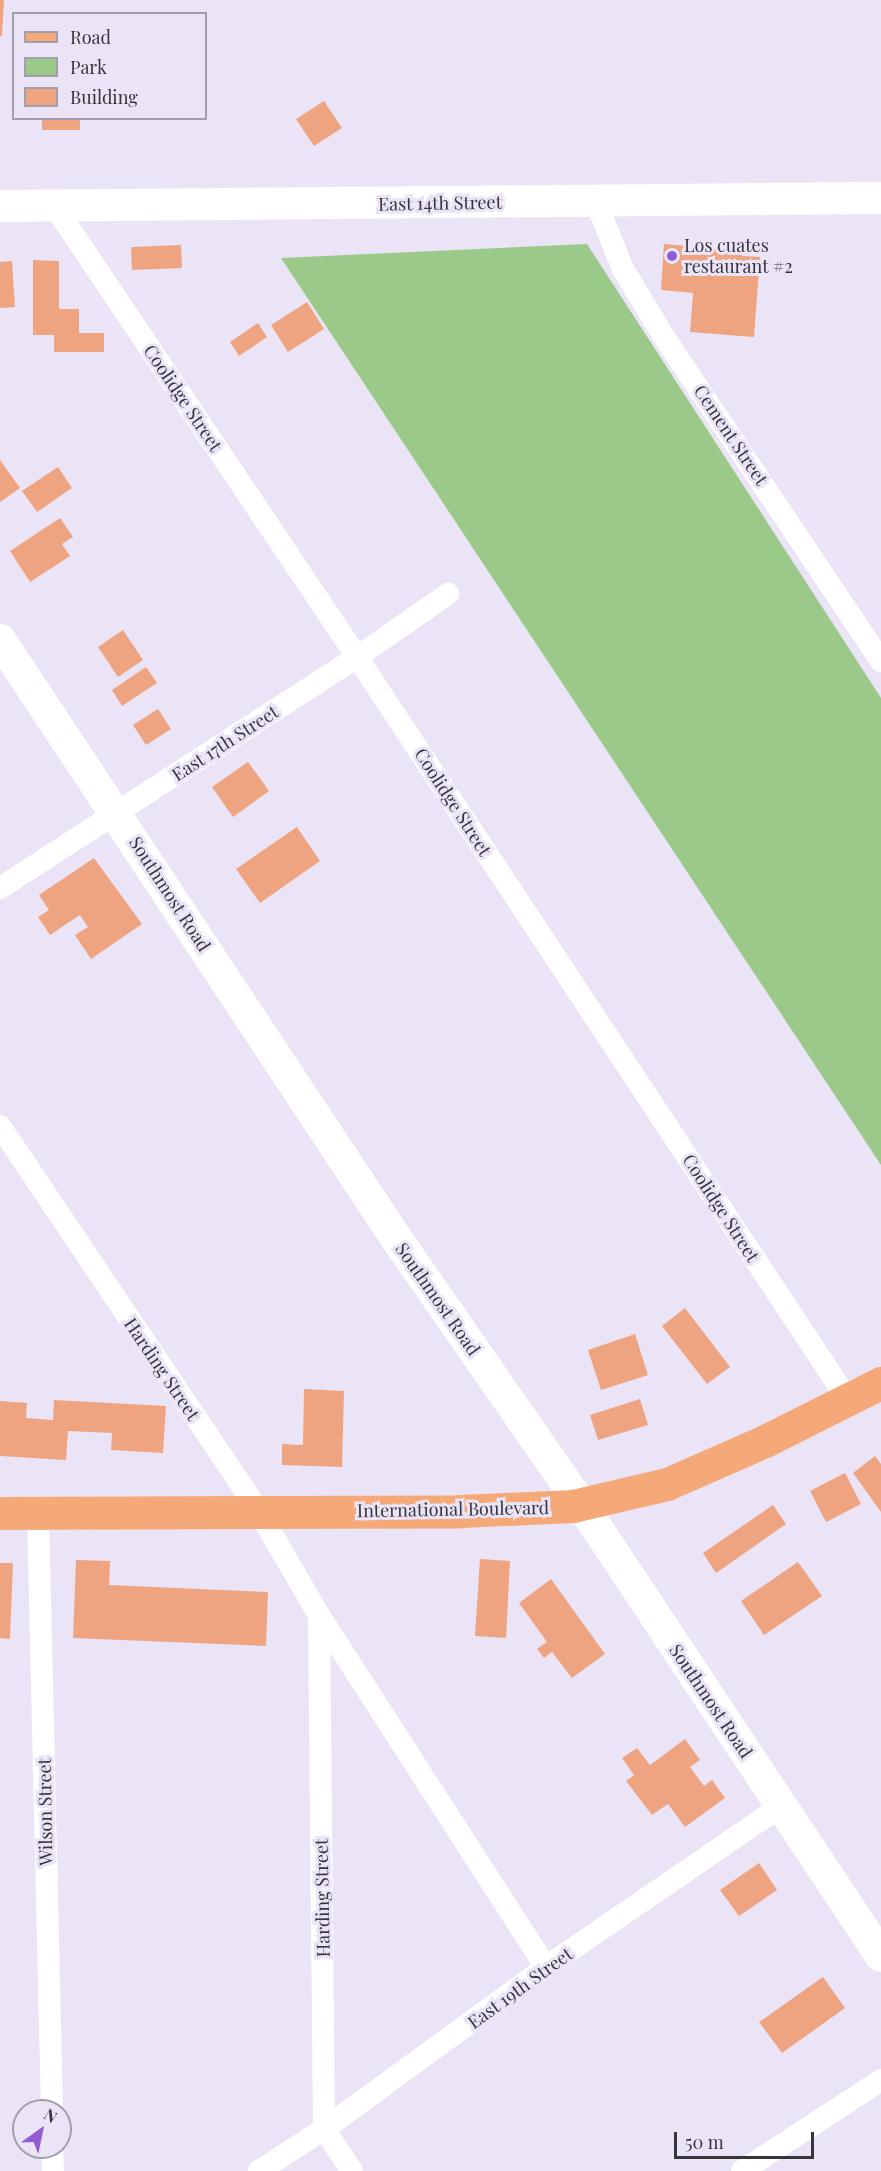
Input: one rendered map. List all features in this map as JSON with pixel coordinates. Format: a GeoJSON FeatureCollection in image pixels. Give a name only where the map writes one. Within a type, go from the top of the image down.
{"type":"FeatureCollection","features":[{"type":"Feature","properties":{"kind":"main road","name":"International Boulevard"},"geometry":{"type":"LineString","coordinates":[[0,1513],[525,1509],[581,1504],[667,1484],[765,1442],[881,1383]]}},
{"type":"Feature","properties":{"kind":"street","name":"East 14th Street"},"geometry":{"type":"LineString","coordinates":[[0,206],[881,198]]}},
{"type":"Feature","properties":{"kind":"street","name":"Cement Street"},"geometry":{"type":"LineString","coordinates":[[596,202],[623,270],[664,337],[881,661]]}},
{"type":"Feature","properties":{"kind":"street","name":"Coolidge Street"},"geometry":{"type":"LineString","coordinates":[[55,207],[357,657],[848,1400]]}},
{"type":"Feature","properties":{"kind":"street","name":"East 17th Street"},"geometry":{"type":"LineString","coordinates":[[0,888],[357,657],[448,594]]}},
{"type":"Feature","properties":{"kind":"street","name":"Southmost Road"},"geometry":{"type":"LineString","coordinates":[[0,640],[398,1241],[581,1504],[881,1956]]}},
{"type":"Feature","properties":{"kind":"street","name":"Harding Street"},"geometry":{"type":"LineString","coordinates":[[0,1126],[259,1512],[319,1616],[546,1968]]}},
{"type":"Feature","properties":{"kind":"street","name":"Wilson Street"},"geometry":{"type":"LineString","coordinates":[[38,1513],[52,2099]]}},
{"type":"Feature","properties":{"kind":"street","name":"Harding Street"},"geometry":{"type":"LineString","coordinates":[[319,1616],[324,2129]]}},
{"type":"Feature","properties":{"kind":"street","name":"East 19th Street"},"geometry":{"type":"LineString","coordinates":[[259,2171],[324,2129],[546,1968],[781,1806]]}},
{"type":"Feature","properties":{"kind":"street"},"geometry":{"type":"LineString","coordinates":[[742,2171],[881,2080]]}},
{"type":"Feature","properties":{"kind":"street"},"geometry":{"type":"LineString","coordinates":[[324,2129],[352,2171]]}},
{"type":"Feature","properties":{"kind":"green space"},"geometry":{"type":"Polygon","coordinates":[[[587,244],[881,698],[881,1165],[281,258],[587,244]]]}},
{"type":"Feature","properties":{"kind":"building"},"geometry":{"type":"Polygon","coordinates":[[[0,0],[4,0],[2,36],[0,36],[0,0]]]}},
{"type":"Feature","properties":{"kind":"building"},"geometry":{"type":"Polygon","coordinates":[[[324,101],[342,128],[314,146],[296,119],[324,101]]]}},
{"type":"Feature","properties":{"kind":"building"},"geometry":{"type":"Polygon","coordinates":[[[42,120],[80,120],[80,130],[42,130],[42,120]]]}},
{"type":"Feature","properties":{"kind":"building"},"geometry":{"type":"Polygon","coordinates":[[[664,244],[742,251],[742,256],[760,257],[754,337],[690,332],[693,293],[661,290],[664,244]]]}},
{"type":"Feature","properties":{"kind":"building"},"geometry":{"type":"Polygon","coordinates":[[[181,245],[182,268],[132,270],[131,247],[181,245]]]}},
{"type":"Feature","properties":{"kind":"building"},"geometry":{"type":"Polygon","coordinates":[[[33,260],[59,261],[59,309],[79,309],[79,333],[104,333],[104,352],[54,352],[54,335],[33,335],[33,260]]]}},
{"type":"Feature","properties":{"kind":"building"},"geometry":{"type":"Polygon","coordinates":[[[12,261],[15,307],[0,308],[0,262],[12,261]]]}},
{"type":"Feature","properties":{"kind":"building"},"geometry":{"type":"Polygon","coordinates":[[[307,302],[324,329],[288,352],[271,325],[307,302]]]}},
{"type":"Feature","properties":{"kind":"building"},"geometry":{"type":"Polygon","coordinates":[[[258,323],[267,337],[239,356],[230,342],[258,323]]]}},
{"type":"Feature","properties":{"kind":"building"},"geometry":{"type":"Polygon","coordinates":[[[0,460],[20,488],[0,502],[0,460]]]}},
{"type":"Feature","properties":{"kind":"building"},"geometry":{"type":"Polygon","coordinates":[[[58,467],[72,488],[37,512],[22,491],[58,467]]]}},
{"type":"Feature","properties":{"kind":"building"},"geometry":{"type":"Polygon","coordinates":[[[60,518],[73,537],[62,544],[70,556],[30,582],[10,551],[60,518]]]}},
{"type":"Feature","properties":{"kind":"building"},"geometry":{"type":"Polygon","coordinates":[[[123,630],[143,660],[118,677],[98,647],[123,630]]]}},
{"type":"Feature","properties":{"kind":"building"},"geometry":{"type":"Polygon","coordinates":[[[146,667],[157,683],[122,706],[112,690],[146,667]]]}},
{"type":"Feature","properties":{"kind":"building"},"geometry":{"type":"Polygon","coordinates":[[[158,709],[171,729],[146,745],[133,725],[158,709]]]}},
{"type":"Feature","properties":{"kind":"building"},"geometry":{"type":"Polygon","coordinates":[[[248,762],[269,791],[233,817],[212,787],[248,762]]]}},
{"type":"Feature","properties":{"kind":"building"},"geometry":{"type":"Polygon","coordinates":[[[297,827],[320,861],[260,903],[236,869],[297,827]]]}},
{"type":"Feature","properties":{"kind":"building"},"geometry":{"type":"Polygon","coordinates":[[[94,858],[142,924],[91,959],[75,935],[88,927],[80,915],[50,935],[38,917],[49,910],[39,895],[94,858]]]}},
{"type":"Feature","properties":{"kind":"building"},"geometry":{"type":"Polygon","coordinates":[[[685,1308],[730,1367],[707,1384],[662,1326],[685,1308]]]}},
{"type":"Feature","properties":{"kind":"building"},"geometry":{"type":"Polygon","coordinates":[[[635,1334],[648,1375],[601,1390],[588,1350],[635,1334]]]}},
{"type":"Feature","properties":{"kind":"building"},"geometry":{"type":"Polygon","coordinates":[[[304,1389],[344,1391],[342,1467],[282,1465],[282,1444],[303,1445],[304,1389]]]}},
{"type":"Feature","properties":{"kind":"building"},"geometry":{"type":"Polygon","coordinates":[[[640,1399],[648,1425],[598,1440],[590,1415],[640,1399]]]}},
{"type":"Feature","properties":{"kind":"building"},"geometry":{"type":"Polygon","coordinates":[[[54,1400],[166,1406],[163,1453],[111,1450],[112,1433],[68,1431],[66,1460],[0,1456],[0,1401],[27,1403],[26,1418],[53,1420],[54,1400]]]}},
{"type":"Feature","properties":{"kind":"building"},"geometry":{"type":"Polygon","coordinates":[[[875,1456],[881,1464],[881,1512],[853,1473],[875,1456]]]}},
{"type":"Feature","properties":{"kind":"building"},"geometry":{"type":"Polygon","coordinates":[[[845,1473],[861,1504],[826,1522],[810,1491],[845,1473]]]}},
{"type":"Feature","properties":{"kind":"building"},"geometry":{"type":"Polygon","coordinates":[[[773,1505],[786,1524],[716,1573],[703,1553],[773,1505]]]}},
{"type":"Feature","properties":{"kind":"building"},"geometry":{"type":"Polygon","coordinates":[[[480,1559],[510,1561],[506,1638],[475,1636],[480,1559]]]}},
{"type":"Feature","properties":{"kind":"building"},"geometry":{"type":"Polygon","coordinates":[[[76,1560],[110,1561],[109,1585],[268,1592],[266,1646],[73,1638],[76,1560]]]}},
{"type":"Feature","properties":{"kind":"building"},"geometry":{"type":"Polygon","coordinates":[[[798,1562],[822,1596],[764,1635],[741,1601],[798,1562]]]}},
{"type":"Feature","properties":{"kind":"building"},"geometry":{"type":"Polygon","coordinates":[[[0,1563],[13,1563],[10,1639],[0,1638],[0,1563]]]}},
{"type":"Feature","properties":{"kind":"building"},"geometry":{"type":"Polygon","coordinates":[[[551,1579],[605,1654],[572,1678],[552,1652],[544,1658],[537,1649],[547,1642],[519,1603],[551,1579]]]}},
{"type":"Feature","properties":{"kind":"building"},"geometry":{"type":"Polygon","coordinates":[[[685,1739],[700,1760],[690,1767],[704,1786],[712,1780],[725,1798],[685,1827],[668,1804],[652,1815],[626,1781],[634,1775],[622,1758],[637,1748],[650,1765],[685,1739]]]}},
{"type":"Feature","properties":{"kind":"building"},"geometry":{"type":"Polygon","coordinates":[[[759,1863],[777,1890],[739,1916],[720,1890],[759,1863]]]}},
{"type":"Feature","properties":{"kind":"building"},"geometry":{"type":"Polygon","coordinates":[[[823,1977],[845,2008],[782,2053],[759,2022],[823,1977]]]}},
{"type":"Feature","properties":{"kind":"place","name":"Los cuates restaurant #2"},"geometry":{"type":"Point","coordinates":[672,256]}}]}
